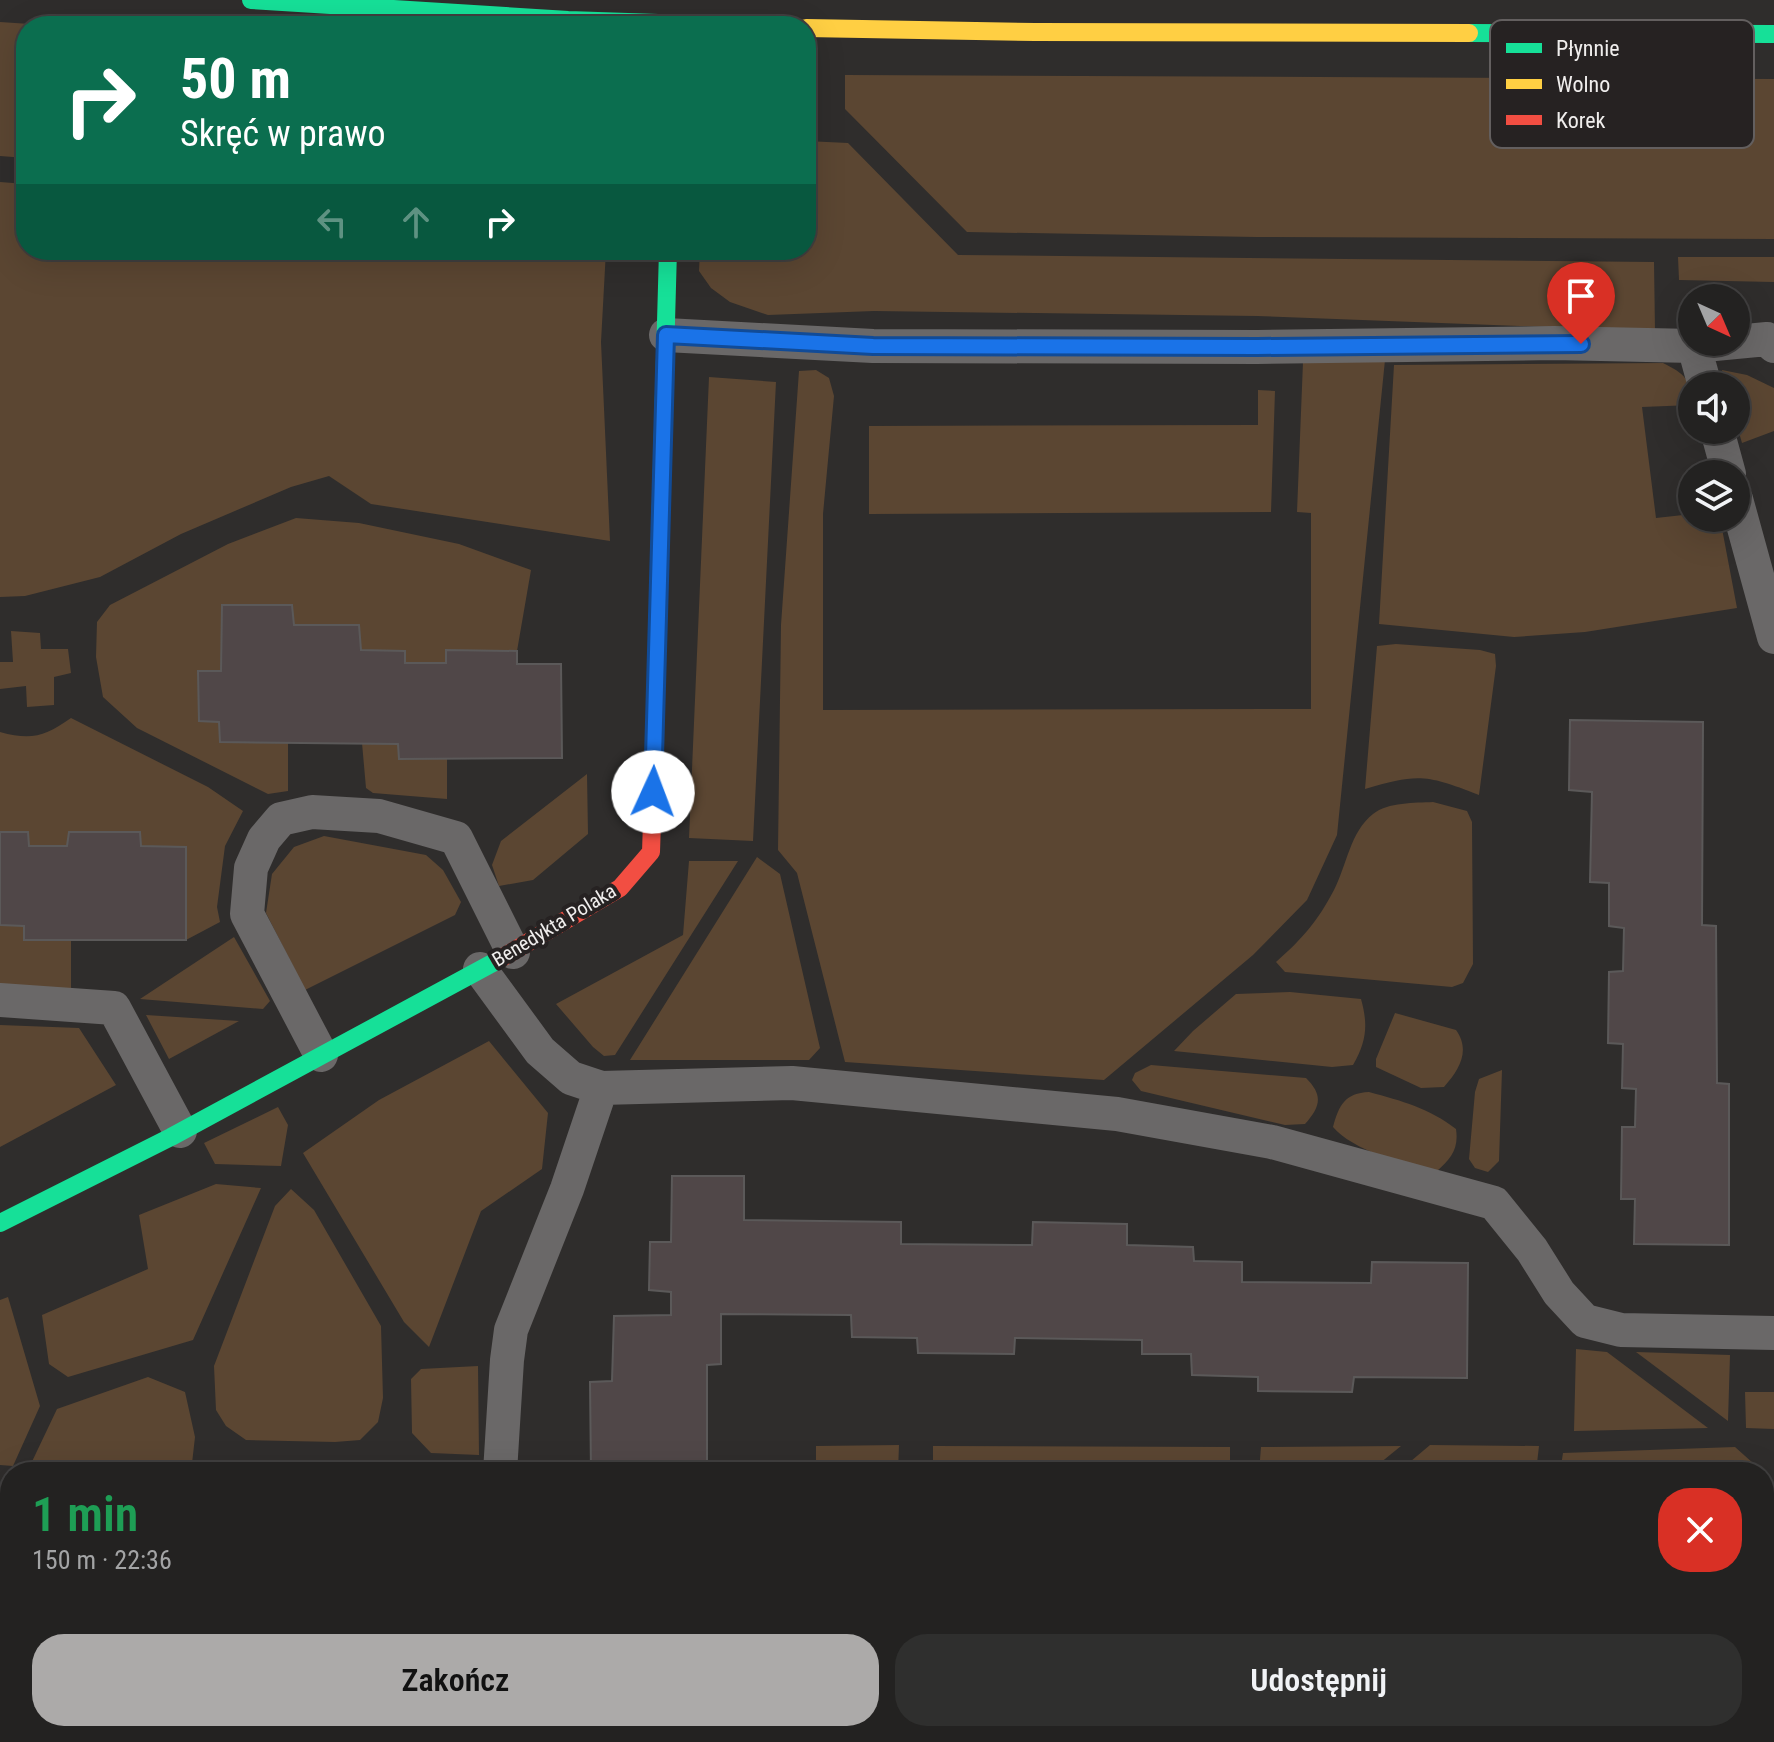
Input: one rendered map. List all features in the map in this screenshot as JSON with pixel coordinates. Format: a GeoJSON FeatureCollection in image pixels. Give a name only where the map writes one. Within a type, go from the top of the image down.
{"type":"FeatureCollection","features":[{"type":"Feature","properties":{"kind":"main road"},"geometry":{"type":"LineString","coordinates":[[251,0],[505,16]]}},
{"type":"Feature","properties":{"kind":"main road"},"geometry":{"type":"LineString","coordinates":[[816,28],[1490,33]]}},
{"type":"Feature","properties":{"kind":"main road"},"geometry":{"type":"LineString","coordinates":[[1754,34],[1774,34]]}},
{"type":"Feature","properties":{"kind":"main road","name":"Benedykta Polaka"},"geometry":{"type":"LineString","coordinates":[[0,1223],[180,1131],[513,952],[620,888],[651,852],[668,260]]}},
{"type":"Feature","properties":{"kind":"lane"},"geometry":{"type":"LineString","coordinates":[[666,335],[873,346],[1257,347],[1554,343],[1678,346]]}},
{"type":"Feature","properties":{"kind":"lane"},"geometry":{"type":"LineString","coordinates":[[1750,341],[1767,339],[1774,346]]}},
{"type":"Feature","properties":{"kind":"lane"},"geometry":{"type":"LineString","coordinates":[[1745,532],[1774,637]]}},
{"type":"Feature","properties":{"kind":"lane"},"geometry":{"type":"LineString","coordinates":[[321,1055],[247,914],[251,868],[264,839],[281,819],[312,812],[379,816],[456,838],[513,952]]}},
{"type":"Feature","properties":{"kind":"lane"},"geometry":{"type":"LineString","coordinates":[[480,969],[540,1051],[571,1078],[601,1088],[792,1083],[1117,1114],[1272,1142],[1494,1203],[1532,1250],[1559,1293],[1585,1321],[1621,1330],[1774,1333]]}},
{"type":"Feature","properties":{"kind":"lane"},"geometry":{"type":"LineString","coordinates":[[0,1000],[114,1008],[180,1131]]}},
{"type":"Feature","properties":{"kind":"lane"},"geometry":{"type":"LineString","coordinates":[[501,1462],[511,1330],[567,1189],[601,1088]]}},
{"type":"Feature","properties":{"kind":"shaded area"},"geometry":{"type":"Polygon","coordinates":[[[0,22],[16,23],[16,157],[0,156],[0,22]]]}},
{"type":"Feature","properties":{"kind":"shaded area"},"geometry":{"type":"Polygon","coordinates":[[[845,75],[1490,78],[1490,148],[1754,148],[1754,79],[1774,79],[1774,239],[1256,237],[967,232],[845,109],[845,75]]]}},
{"type":"Feature","properties":{"kind":"shaded area"},"geometry":{"type":"Polygon","coordinates":[[[816,141],[848,143],[958,255],[1654,262],[1655,331],[1257,316],[874,311],[768,315],[730,302],[711,288],[699,271],[700,260],[816,260],[816,141]]]}},
{"type":"Feature","properties":{"kind":"shaded area"},"geometry":{"type":"Polygon","coordinates":[[[0,182],[16,183],[16,260],[605,260],[601,342],[610,541],[371,504],[329,476],[291,487],[181,534],[100,577],[25,596],[0,597],[0,182]]]}},
{"type":"Feature","properties":{"kind":"shaded area"},"geometry":{"type":"Polygon","coordinates":[[[1678,257],[1774,257],[1774,282],[1679,280],[1678,257]]]}},
{"type":"Feature","properties":{"kind":"shaded area"},"geometry":{"type":"Polygon","coordinates":[[[1385,360],[1337,835],[1307,900],[1253,955],[1104,1080],[845,1062],[797,873],[778,850],[781,625],[799,371],[816,370],[829,378],[834,396],[823,514],[823,710],[1311,709],[1311,513],[1297,512],[1303,362],[1385,360]]]}},
{"type":"Feature","properties":{"kind":"shaded area"},"geometry":{"type":"Polygon","coordinates":[[[1663,363],[1677,371],[1678,406],[1642,407],[1656,518],[1678,516],[1678,532],[1723,532],[1737,608],[1585,632],[1514,637],[1379,624],[1394,365],[1663,363]]]}},
{"type":"Feature","properties":{"kind":"shaded area"},"geometry":{"type":"Polygon","coordinates":[[[1750,376],[1774,388],[1774,431],[1750,440],[1750,376]]]}},
{"type":"Feature","properties":{"kind":"shaded area"},"geometry":{"type":"Polygon","coordinates":[[[709,377],[776,382],[753,841],[689,838],[709,377]]]}},
{"type":"Feature","properties":{"kind":"shaded area"},"geometry":{"type":"Polygon","coordinates":[[[1258,390],[1275,391],[1271,512],[869,514],[869,426],[1258,425],[1258,390]]]}},
{"type":"Feature","properties":{"kind":"shaded area"},"geometry":{"type":"Polygon","coordinates":[[[296,518],[359,523],[459,544],[531,570],[517,651],[446,650],[446,663],[405,663],[404,651],[361,650],[359,625],[294,625],[222,605],[221,671],[198,671],[199,721],[219,722],[221,742],[288,743],[288,791],[268,794],[137,728],[103,697],[96,657],[97,622],[110,605],[228,544],[296,518]]]}},
{"type":"Feature","properties":{"kind":"shaded area"},"geometry":{"type":"Polygon","coordinates":[[[11,631],[40,633],[41,649],[68,649],[71,673],[54,677],[54,705],[27,707],[26,686],[0,689],[0,662],[13,662],[11,631]]]}},
{"type":"Feature","properties":{"kind":"shaded area"},"geometry":{"type":"Polygon","coordinates":[[[1396,644],[1480,650],[1495,654],[1479,795],[1423,778],[1398,780],[1365,789],[1377,646],[1396,644]]]}},
{"type":"Feature","properties":{"kind":"shaded area"},"geometry":{"type":"Polygon","coordinates":[[[71,718],[208,787],[243,811],[225,846],[217,907],[220,922],[186,940],[186,847],[141,846],[140,832],[69,832],[67,846],[29,846],[28,832],[0,832],[0,732],[38,735],[71,718]]]}},
{"type":"Feature","properties":{"kind":"shaded area"},"geometry":{"type":"Polygon","coordinates":[[[362,743],[398,744],[399,758],[447,758],[447,799],[373,793],[366,788],[362,743]]]}},
{"type":"Feature","properties":{"kind":"shaded area"},"geometry":{"type":"Polygon","coordinates":[[[587,774],[588,834],[533,880],[499,886],[492,865],[501,841],[587,774]]]}},
{"type":"Feature","properties":{"kind":"shaded area"},"geometry":{"type":"Polygon","coordinates":[[[1433,802],[1467,811],[1472,822],[1473,964],[1463,983],[1452,987],[1285,972],[1276,962],[1302,937],[1322,911],[1365,821],[1386,807],[1433,802]]]}},
{"type":"Feature","properties":{"kind":"shaded area"},"geometry":{"type":"Polygon","coordinates":[[[324,836],[426,855],[443,870],[461,902],[455,915],[305,990],[266,913],[272,874],[294,847],[324,836]]]}},
{"type":"Feature","properties":{"kind":"shaded area"},"geometry":{"type":"Polygon","coordinates":[[[757,857],[780,874],[820,1048],[809,1060],[630,1060],[757,857]]]}},
{"type":"Feature","properties":{"kind":"shaded area"},"geometry":{"type":"Polygon","coordinates":[[[689,861],[738,861],[615,1055],[604,1056],[556,1004],[683,935],[689,861]]]}},
{"type":"Feature","properties":{"kind":"shaded area"},"geometry":{"type":"Polygon","coordinates":[[[0,925],[24,926],[25,940],[71,940],[71,989],[0,986],[0,925]]]}},
{"type":"Feature","properties":{"kind":"shaded area"},"geometry":{"type":"Polygon","coordinates":[[[234,937],[270,1001],[263,1009],[140,999],[234,937]]]}},
{"type":"Feature","properties":{"kind":"shaded area"},"geometry":{"type":"Polygon","coordinates":[[[1290,992],[1361,999],[1365,1032],[1353,1065],[1332,1067],[1174,1051],[1236,994],[1290,992]]]}},
{"type":"Feature","properties":{"kind":"shaded area"},"geometry":{"type":"Polygon","coordinates":[[[1395,1013],[1456,1030],[1463,1053],[1444,1087],[1421,1088],[1376,1067],[1376,1059],[1395,1013]]]}},
{"type":"Feature","properties":{"kind":"shaded area"},"geometry":{"type":"Polygon","coordinates":[[[146,1015],[239,1021],[169,1059],[146,1015]]]}},
{"type":"Feature","properties":{"kind":"shaded area"},"geometry":{"type":"Polygon","coordinates":[[[0,1025],[79,1028],[116,1085],[0,1147],[0,1025]]]}},
{"type":"Feature","properties":{"kind":"shaded area"},"geometry":{"type":"Polygon","coordinates":[[[489,1041],[548,1113],[542,1169],[481,1211],[429,1347],[404,1322],[303,1153],[379,1100],[489,1041]]]}},
{"type":"Feature","properties":{"kind":"shaded area"},"geometry":{"type":"Polygon","coordinates":[[[1151,1065],[1306,1078],[1317,1095],[1317,1106],[1305,1124],[1285,1125],[1141,1091],[1132,1080],[1135,1073],[1151,1065]]]}},
{"type":"Feature","properties":{"kind":"shaded area"},"geometry":{"type":"Polygon","coordinates":[[[1502,1070],[1499,1161],[1488,1172],[1475,1168],[1469,1159],[1475,1092],[1479,1079],[1502,1070]]]}},
{"type":"Feature","properties":{"kind":"shaded area"},"geometry":{"type":"Polygon","coordinates":[[[1369,1092],[1425,1110],[1456,1129],[1455,1148],[1446,1163],[1436,1172],[1410,1166],[1366,1150],[1341,1135],[1333,1127],[1344,1102],[1354,1095],[1369,1092]]]}},
{"type":"Feature","properties":{"kind":"shaded area"},"geometry":{"type":"Polygon","coordinates":[[[278,1107],[288,1125],[281,1166],[215,1164],[204,1143],[278,1107]]]}},
{"type":"Feature","properties":{"kind":"shaded area"},"geometry":{"type":"Polygon","coordinates":[[[216,1184],[261,1188],[193,1340],[68,1377],[49,1364],[42,1315],[148,1269],[139,1215],[216,1184]]]}},
{"type":"Feature","properties":{"kind":"shaded area"},"geometry":{"type":"Polygon","coordinates":[[[291,1189],[314,1210],[381,1326],[383,1398],[378,1422],[360,1440],[246,1440],[226,1426],[216,1410],[214,1366],[275,1206],[291,1189]]]}},
{"type":"Feature","properties":{"kind":"shaded area"},"geometry":{"type":"Polygon","coordinates":[[[8,1297],[40,1406],[15,1462],[0,1462],[0,1300],[8,1297]]]}},
{"type":"Feature","properties":{"kind":"shaded area"},"geometry":{"type":"Polygon","coordinates":[[[1576,1349],[1607,1352],[1708,1428],[1574,1431],[1576,1349]]]}},
{"type":"Feature","properties":{"kind":"shaded area"},"geometry":{"type":"Polygon","coordinates":[[[1636,1352],[1730,1355],[1728,1421],[1636,1352]]]}},
{"type":"Feature","properties":{"kind":"shaded area"},"geometry":{"type":"Polygon","coordinates":[[[478,1366],[479,1455],[431,1453],[412,1433],[411,1379],[421,1369],[478,1366]]]}},
{"type":"Feature","properties":{"kind":"shaded area"},"geometry":{"type":"Polygon","coordinates":[[[148,1377],[185,1392],[195,1437],[192,1462],[32,1462],[57,1409],[148,1377]]]}},
{"type":"Feature","properties":{"kind":"shaded area"},"geometry":{"type":"Polygon","coordinates":[[[1745,1392],[1774,1392],[1774,1429],[1746,1428],[1745,1392]]]}},
{"type":"Feature","properties":{"kind":"shaded area"},"geometry":{"type":"Polygon","coordinates":[[[899,1445],[898,1462],[816,1462],[816,1446],[899,1445]]]}},
{"type":"Feature","properties":{"kind":"shaded area"},"geometry":{"type":"Polygon","coordinates":[[[1430,1445],[1539,1446],[1537,1462],[1410,1462],[1430,1445]]]}},
{"type":"Feature","properties":{"kind":"shaded area"},"geometry":{"type":"Polygon","coordinates":[[[933,1446],[1230,1447],[1230,1462],[933,1462],[933,1446]]]}},
{"type":"Feature","properties":{"kind":"shaded area"},"geometry":{"type":"Polygon","coordinates":[[[1401,1446],[1381,1462],[1260,1462],[1261,1447],[1401,1446]]]}},
{"type":"Feature","properties":{"kind":"shaded area"},"geometry":{"type":"Polygon","coordinates":[[[1735,1447],[1752,1462],[1562,1462],[1563,1453],[1735,1447]]]}},
{"type":"Feature","properties":{"kind":"building"},"geometry":{"type":"Polygon","coordinates":[[[222,605],[292,605],[294,625],[359,625],[361,650],[405,651],[405,663],[446,663],[446,650],[517,651],[517,664],[561,664],[562,758],[399,759],[398,744],[220,742],[219,722],[199,721],[198,671],[221,671],[222,605]]]}},
{"type":"Feature","properties":{"kind":"building"},"geometry":{"type":"Polygon","coordinates":[[[1570,720],[1703,722],[1702,925],[1716,926],[1717,1083],[1729,1084],[1729,1245],[1634,1244],[1635,1199],[1621,1199],[1622,1127],[1635,1127],[1636,1089],[1622,1088],[1623,1044],[1608,1043],[1609,972],[1623,971],[1624,928],[1609,926],[1609,883],[1590,882],[1592,792],[1569,790],[1570,720]]]}},
{"type":"Feature","properties":{"kind":"building"},"geometry":{"type":"Polygon","coordinates":[[[0,832],[28,832],[29,846],[67,846],[69,832],[140,832],[141,846],[186,847],[186,940],[24,940],[24,926],[0,925],[0,832]]]}},
{"type":"Feature","properties":{"kind":"building"},"geometry":{"type":"Polygon","coordinates":[[[672,1176],[744,1176],[744,1220],[901,1222],[901,1244],[1032,1245],[1033,1222],[1127,1224],[1127,1245],[1193,1247],[1194,1261],[1242,1262],[1242,1282],[1371,1283],[1372,1262],[1468,1263],[1467,1378],[1354,1377],[1352,1392],[1258,1391],[1258,1377],[1192,1375],[1191,1354],[1142,1354],[1142,1340],[1015,1338],[1014,1354],[918,1353],[917,1338],[852,1337],[851,1315],[721,1314],[721,1364],[707,1365],[707,1462],[591,1462],[590,1382],[612,1381],[614,1316],[671,1315],[671,1292],[649,1290],[650,1242],[671,1242],[672,1176]]]}},
{"type":"Feature","properties":{"kind":"traffic: fast"},"geometry":{"type":"LineString","coordinates":[[251,0],[505,16]]}},
{"type":"Feature","properties":{"kind":"traffic: fast"},"geometry":{"type":"LineString","coordinates":[[1469,33],[1490,33]]}},
{"type":"Feature","properties":{"kind":"traffic: fast"},"geometry":{"type":"LineString","coordinates":[[1754,34],[1774,34]]}},
{"type":"Feature","properties":{"kind":"traffic: fast"},"geometry":{"type":"LineString","coordinates":[[653,791],[668,260]]}},
{"type":"Feature","properties":{"kind":"traffic: fast"},"geometry":{"type":"LineString","coordinates":[[0,1223],[171,1137],[500,959]]}},
{"type":"Feature","properties":{"kind":"traffic: slow"},"geometry":{"type":"LineString","coordinates":[[816,28],[1469,33]]}},
{"type":"Feature","properties":{"kind":"traffic: jam"},"geometry":{"type":"LineString","coordinates":[[500,959],[620,888],[651,852],[653,791]]}},
{"type":"Feature","properties":{"kind":"route"},"geometry":{"type":"LineString","coordinates":[[653,792],[666,335],[873,346],[1581,344]]}}]}
